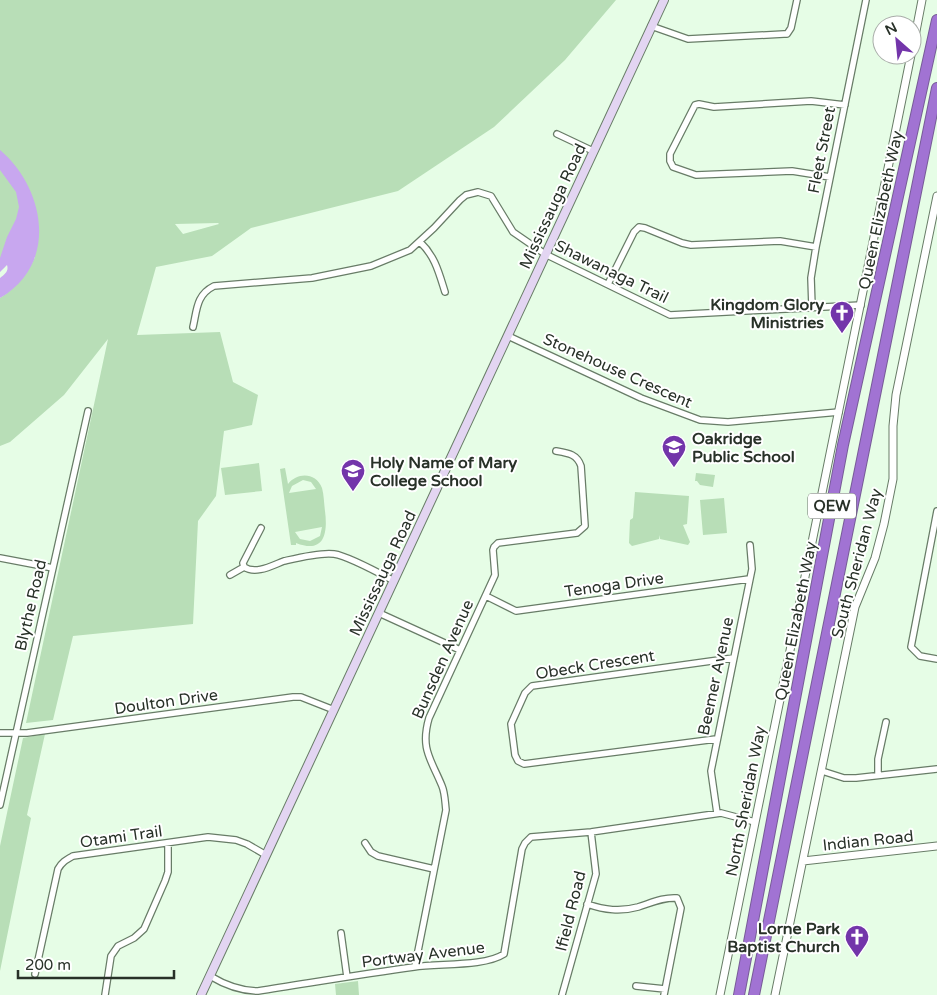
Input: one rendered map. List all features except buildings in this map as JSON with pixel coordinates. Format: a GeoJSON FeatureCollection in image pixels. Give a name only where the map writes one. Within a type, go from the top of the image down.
{"type":"FeatureCollection","features":[{"type":"Feature","properties":{"kind":"highway","name":"Queen Elizabeth Way"},"geometry":{"type":"LineString","coordinates":[[740,995],[843,445],[937,20]]}},
{"type":"Feature","properties":{"kind":"highway","name":"Queen Elizabeth Way"},"geometry":{"type":"LineString","coordinates":[[754,995],[937,88]]}},
{"type":"Feature","properties":{"kind":"main road","name":"Mississauga Road"},"geometry":{"type":"LineString","coordinates":[[201,995],[664,0]]}},
{"type":"Feature","properties":{"kind":"street"},"geometry":{"type":"LineString","coordinates":[[652,26],[688,40],[787,34],[791,28],[797,0]]}},
{"type":"Feature","properties":{"kind":"street","name":"Fleet Street"},"geometry":{"type":"LineString","coordinates":[[812,307],[812,278],[816,247],[866,0]]}},
{"type":"Feature","properties":{"kind":"street","name":"North Sheridan Way"},"geometry":{"type":"LineString","coordinates":[[919,15],[922,0]]}},
{"type":"Feature","properties":{"kind":"street","name":"North Sheridan Way"},"geometry":{"type":"LineString","coordinates":[[720,995],[910,65]]}},
{"type":"Feature","properties":{"kind":"street"},"geometry":{"type":"LineString","coordinates":[[830,177],[792,171],[696,175],[673,167],[670,161],[670,154],[695,105],[714,107],[811,101],[844,105]]}},
{"type":"Feature","properties":{"kind":"street"},"geometry":{"type":"LineString","coordinates":[[557,134],[593,151]]}},
{"type":"Feature","properties":{"kind":"street","name":"Shawanaga Trail"},"geometry":{"type":"LineString","coordinates":[[194,327],[200,296],[204,291],[214,286],[312,278],[371,266],[410,250],[460,200],[466,195],[478,192],[491,196],[512,232],[545,254],[670,315],[861,305]]}},
{"type":"Feature","properties":{"kind":"street","name":"South Sheridan Way"},"geometry":{"type":"LineString","coordinates":[[775,995],[855,607],[874,558],[884,524],[893,479],[893,426],[896,395],[937,196]]}},
{"type":"Feature","properties":{"kind":"street"},"geometry":{"type":"LineString","coordinates":[[608,284],[634,232],[639,228],[645,228],[691,245],[780,241],[816,247]]}},
{"type":"Feature","properties":{"kind":"street"},"geometry":{"type":"LineString","coordinates":[[420,242],[430,251],[445,292]]}},
{"type":"Feature","properties":{"kind":"street","name":"Stonehouse Crescent"},"geometry":{"type":"LineString","coordinates":[[508,336],[641,398],[700,420],[728,422],[839,412]]}},
{"type":"Feature","properties":{"kind":"street","name":"Blythe Road"},"geometry":{"type":"LineString","coordinates":[[0,805],[88,411]]}},
{"type":"Feature","properties":{"kind":"street","name":"Bunsden Avenue"},"geometry":{"type":"LineString","coordinates":[[415,966],[446,810],[443,788],[428,758],[425,730],[496,575],[492,550],[494,546],[498,543],[577,533],[585,526],[579,460],[571,453],[556,451]]}},
{"type":"Feature","properties":{"kind":"street"},"geometry":{"type":"LineString","coordinates":[[937,511],[911,647],[920,656],[937,659]]}},
{"type":"Feature","properties":{"kind":"street"},"geometry":{"type":"LineString","coordinates":[[244,567],[245,558],[261,528]]}},
{"type":"Feature","properties":{"kind":"street","name":"Beemer Avenue"},"geometry":{"type":"LineString","coordinates":[[716,813],[711,771],[752,569],[750,545]]}},
{"type":"Feature","properties":{"kind":"street"},"geometry":{"type":"LineString","coordinates":[[244,567],[248,570],[272,567],[281,562],[335,554],[394,581]]}},
{"type":"Feature","properties":{"kind":"street"},"geometry":{"type":"LineString","coordinates":[[0,558],[52,568]]}},
{"type":"Feature","properties":{"kind":"street"},"geometry":{"type":"LineString","coordinates":[[230,575],[244,567]]}},
{"type":"Feature","properties":{"kind":"street","name":"Tenoga Drive"},"geometry":{"type":"LineString","coordinates":[[486,596],[516,611],[749,579]]}},
{"type":"Feature","properties":{"kind":"street"},"geometry":{"type":"LineString","coordinates":[[379,613],[460,650]]}},
{"type":"Feature","properties":{"kind":"street","name":"Obeck Crescent"},"geometry":{"type":"LineString","coordinates":[[716,739],[524,764],[518,761],[515,756],[511,724],[525,693],[532,686],[733,658]]}},
{"type":"Feature","properties":{"kind":"street","name":"Doulton Drive"},"geometry":{"type":"LineString","coordinates":[[0,733],[15,734],[148,718],[293,697],[301,697],[334,710]]}},
{"type":"Feature","properties":{"kind":"street"},"geometry":{"type":"LineString","coordinates":[[878,775],[877,764],[886,722]]}},
{"type":"Feature","properties":{"kind":"street"},"geometry":{"type":"LineString","coordinates":[[822,771],[844,778],[856,778],[937,769]]}},
{"type":"Feature","properties":{"kind":"street","name":"Portway Avenue"},"geometry":{"type":"LineString","coordinates":[[210,976],[219,982],[246,991],[258,991],[415,966],[497,959],[504,954],[522,850],[525,843],[531,837],[591,832],[716,813],[755,822]]}},
{"type":"Feature","properties":{"kind":"street","name":"Ifield Road"},"geometry":{"type":"LineString","coordinates":[[562,995],[596,874],[591,832]]}},
{"type":"Feature","properties":{"kind":"street","name":"Otami Trail"},"geometry":{"type":"LineString","coordinates":[[34,974],[58,869],[62,863],[73,856],[208,837],[236,840],[266,855]]}},
{"type":"Feature","properties":{"kind":"street"},"geometry":{"type":"LineString","coordinates":[[365,843],[371,852],[378,856],[434,869]]}},
{"type":"Feature","properties":{"kind":"street"},"geometry":{"type":"LineString","coordinates":[[105,995],[111,956],[118,946],[134,938],[144,929],[166,881],[168,872],[168,844]]}},
{"type":"Feature","properties":{"kind":"street","name":"Indian Road"},"geometry":{"type":"LineString","coordinates":[[803,861],[937,846]]}},
{"type":"Feature","properties":{"kind":"street"},"geometry":{"type":"LineString","coordinates":[[587,904],[603,909],[624,910],[662,899],[677,898],[681,908],[664,992],[636,986]]}},
{"type":"Feature","properties":{"kind":"street"},"geometry":{"type":"LineString","coordinates":[[341,933],[347,977]]}},
{"type":"Feature","properties":{"kind":"green space"},"geometry":{"type":"Polygon","coordinates":[[[0,0],[616,0],[565,60],[494,127],[398,191],[251,228],[212,256],[156,267],[137,335],[220,332],[233,382],[258,395],[252,425],[224,431],[216,496],[198,521],[193,624],[73,636],[53,720],[26,723],[108,339],[64,395],[10,442],[0,446],[0,298],[21,280],[35,257],[0,259],[0,0]],[[218,223],[175,224],[183,234],[218,223]]]}},
{"type":"Feature","properties":{"kind":"green space"},"geometry":{"type":"Polygon","coordinates":[[[259,463],[262,491],[225,495],[221,468],[259,463]]]}},
{"type":"Feature","properties":{"kind":"green space"},"geometry":{"type":"Polygon","coordinates":[[[285,468],[288,484],[296,477],[306,476],[315,479],[322,488],[326,527],[325,534],[318,544],[305,546],[296,543],[296,545],[291,545],[280,469],[285,468]],[[303,480],[292,486],[289,493],[316,489],[311,482],[303,480]],[[322,527],[295,532],[300,539],[310,541],[320,536],[322,527]]]}},
{"type":"Feature","properties":{"kind":"green space"},"geometry":{"type":"Polygon","coordinates":[[[696,473],[715,475],[713,487],[700,485],[695,481],[696,473]]]}},
{"type":"Feature","properties":{"kind":"green space"},"geometry":{"type":"Polygon","coordinates":[[[635,492],[689,496],[687,524],[683,525],[690,542],[688,545],[660,539],[659,535],[659,539],[632,546],[629,543],[630,520],[633,518],[635,492]]]}},
{"type":"Feature","properties":{"kind":"green space"},"geometry":{"type":"Polygon","coordinates":[[[724,498],[727,533],[703,535],[700,500],[724,498]]]}},
{"type":"Feature","properties":{"kind":"green space"},"geometry":{"type":"Polygon","coordinates":[[[45,734],[27,815],[31,818],[0,971],[0,846],[23,738],[45,734]]]}},
{"type":"Feature","properties":{"kind":"green space"},"geometry":{"type":"Polygon","coordinates":[[[358,981],[359,995],[336,995],[335,984],[358,981]]]}},
{"type":"Feature","properties":{"kind":"shaded area"},"geometry":{"type":"Polygon","coordinates":[[[0,150],[15,166],[27,184],[35,205],[39,226],[38,246],[31,266],[19,283],[0,298],[0,278],[6,272],[7,265],[0,272],[0,258],[19,207],[16,192],[0,170],[0,150]]]}},
{"type":"Feature","properties":{"kind":"place","name":"Kingdom Glory Ministries"},"geometry":{"type":"Point","coordinates":[842,334]}},
{"type":"Feature","properties":{"kind":"place","name":"Oakridge Public School"},"geometry":{"type":"Point","coordinates":[674,468]}},
{"type":"Feature","properties":{"kind":"place","name":"Holy Name of Mary College School"},"geometry":{"type":"Point","coordinates":[353,492]}},
{"type":"Feature","properties":{"kind":"place","name":"Lorne Park Baptist Church"},"geometry":{"type":"Point","coordinates":[857,958]}}]}
